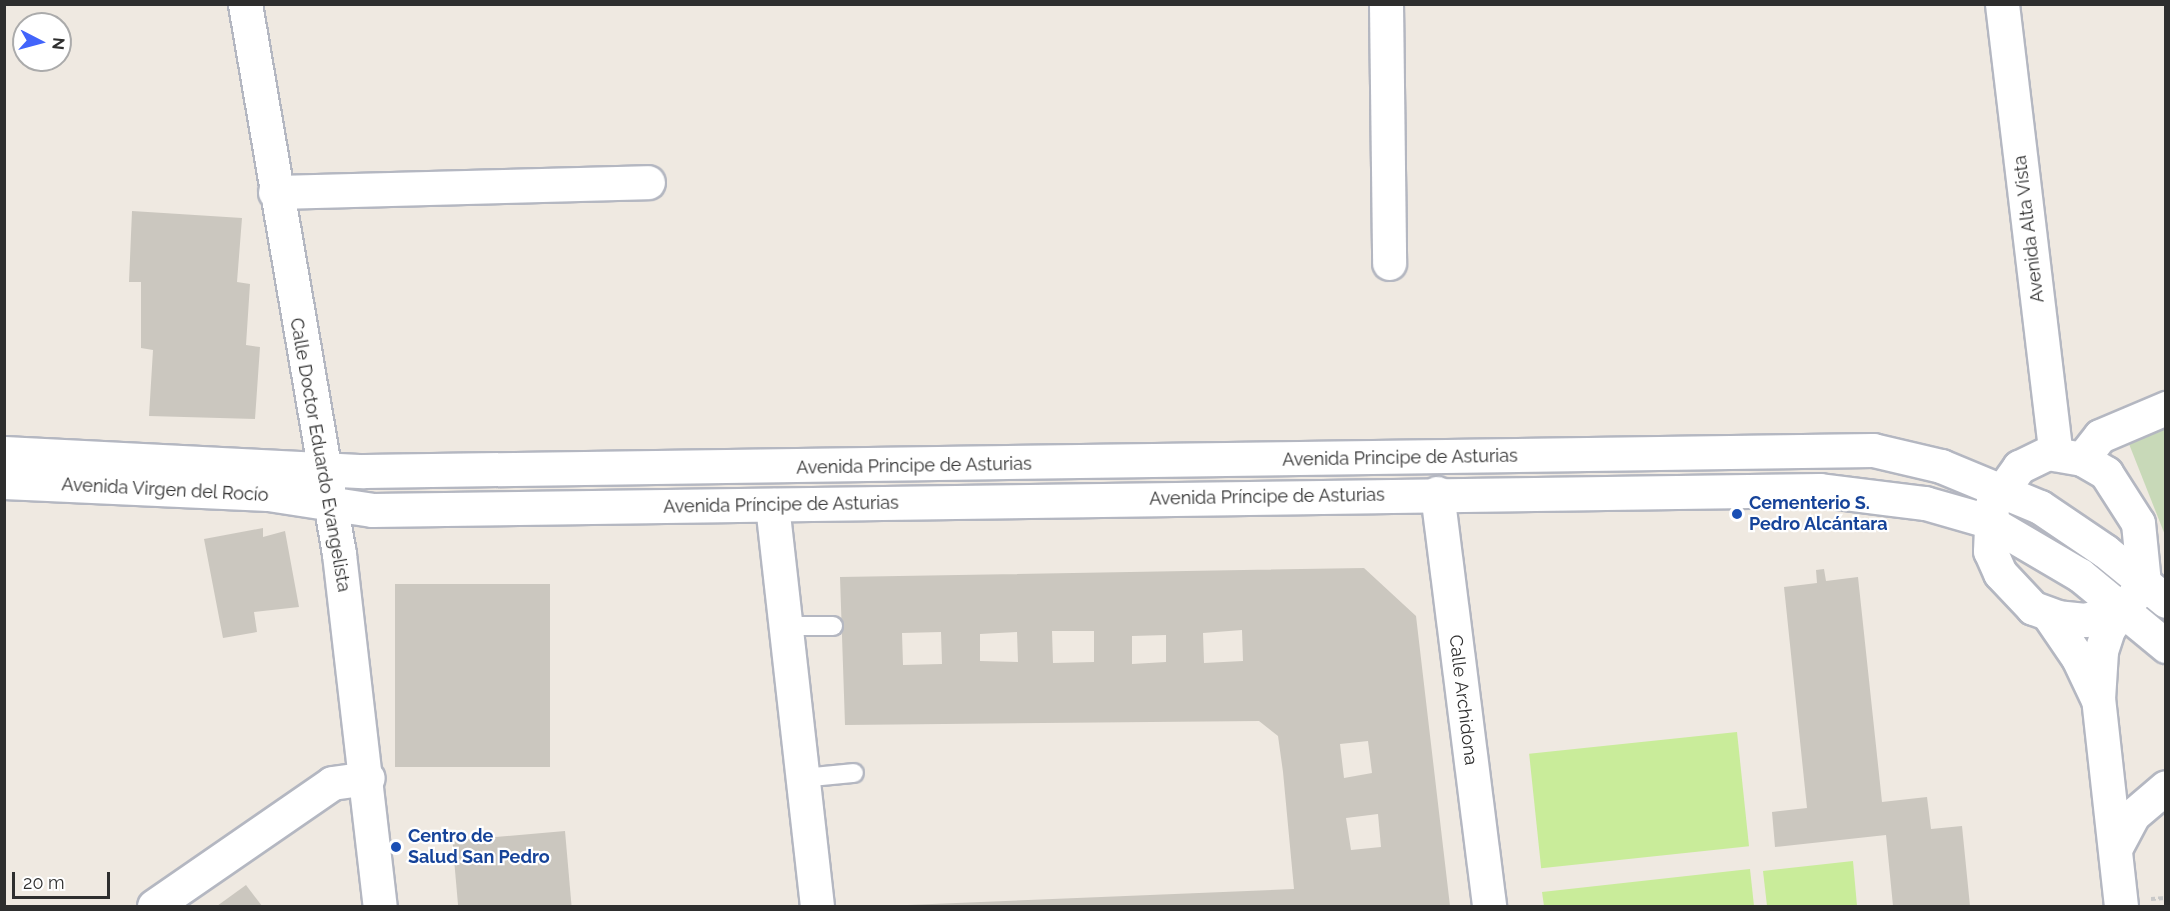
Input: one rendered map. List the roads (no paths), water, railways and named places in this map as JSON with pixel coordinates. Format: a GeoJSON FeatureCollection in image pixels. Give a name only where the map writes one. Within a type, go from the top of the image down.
{"type":"FeatureCollection","features":[{"type":"Feature","properties":{"kind":"street","name":"Calle Doctor Eduardo Evangelista"},"geometry":{"type":"LineString","coordinates":[[245,4],[323,485],[339,554],[368,778],[380,906]]}},
{"type":"Feature","properties":{"kind":"street"},"geometry":{"type":"LineString","coordinates":[[1386,4],[1389,263]]}},
{"type":"Feature","properties":{"kind":"street","name":"Avenida Alta Vista"},"geometry":{"type":"LineString","coordinates":[[2002,4],[2069,456]]}},
{"type":"Feature","properties":{"kind":"street"},"geometry":{"type":"LineString","coordinates":[[275,192],[648,182]]}},
{"type":"Feature","properties":{"kind":"street"},"geometry":{"type":"LineString","coordinates":[[2069,456],[2100,436],[2166,408]]}},
{"type":"Feature","properties":{"kind":"street","name":"Avenida Principe de Asturias"},"geometry":{"type":"LineString","coordinates":[[323,485],[548,466],[593,470],[1873,450],[1941,466],[2002,488],[2074,528],[2158,587]]}},
{"type":"Feature","properties":{"kind":"street","name":"Avenida Virgen del Rocío"},"geometry":{"type":"LineString","coordinates":[[4,453],[323,485]]}},
{"type":"Feature","properties":{"kind":"street"},"geometry":{"type":"LineString","coordinates":[[2048,614],[2085,620],[2123,609],[2158,587],[2138,523],[2106,473],[2069,456],[2031,457],[2002,488],[1988,521],[1990,551],[2000,573],[2014,592],[2048,614],[2078,658],[2098,699]]}},
{"type":"Feature","properties":{"kind":"street","name":"Avenida Virgen del Rocío"},"geometry":{"type":"LineString","coordinates":[[4,482],[323,485]]}},
{"type":"Feature","properties":{"kind":"street","name":"Avenida Príncipe de Asturias"},"geometry":{"type":"LineString","coordinates":[[323,485],[372,510],[772,506],[1437,493],[1820,490],[1925,503],[1988,521],[2080,575],[2166,646]]}},
{"type":"Feature","properties":{"kind":"street","name":"Calle Archidona"},"geometry":{"type":"LineString","coordinates":[[1437,493],[1489,906]]}},
{"type":"Feature","properties":{"kind":"street"},"geometry":{"type":"LineString","coordinates":[[772,506],[817,906]]}},
{"type":"Feature","properties":{"kind":"street"},"geometry":{"type":"LineString","coordinates":[[2121,906],[2098,699],[2101,651],[2108,628],[2123,609]]}},
{"type":"Feature","properties":{"kind":"street"},"geometry":{"type":"LineString","coordinates":[[153,906],[332,783],[368,778]]}},
{"type":"Feature","properties":{"kind":"street"},"geometry":{"type":"LineString","coordinates":[[2116,847],[2133,815],[2166,787]]}},
{"type":"Feature","properties":{"kind":"lane"},"geometry":{"type":"LineString","coordinates":[[785,626],[833,626]]}},
{"type":"Feature","properties":{"kind":"lane"},"geometry":{"type":"LineString","coordinates":[[802,778],[854,773]]}},
{"type":"Feature","properties":{"kind":"place","name":"Cementerio S. Pedro Alcántara"},"geometry":{"type":"Point","coordinates":[1737,514]}},
{"type":"Feature","properties":{"kind":"place","name":"Centro de Salud San Pedro"},"geometry":{"type":"Point","coordinates":[396,847]}}]}
